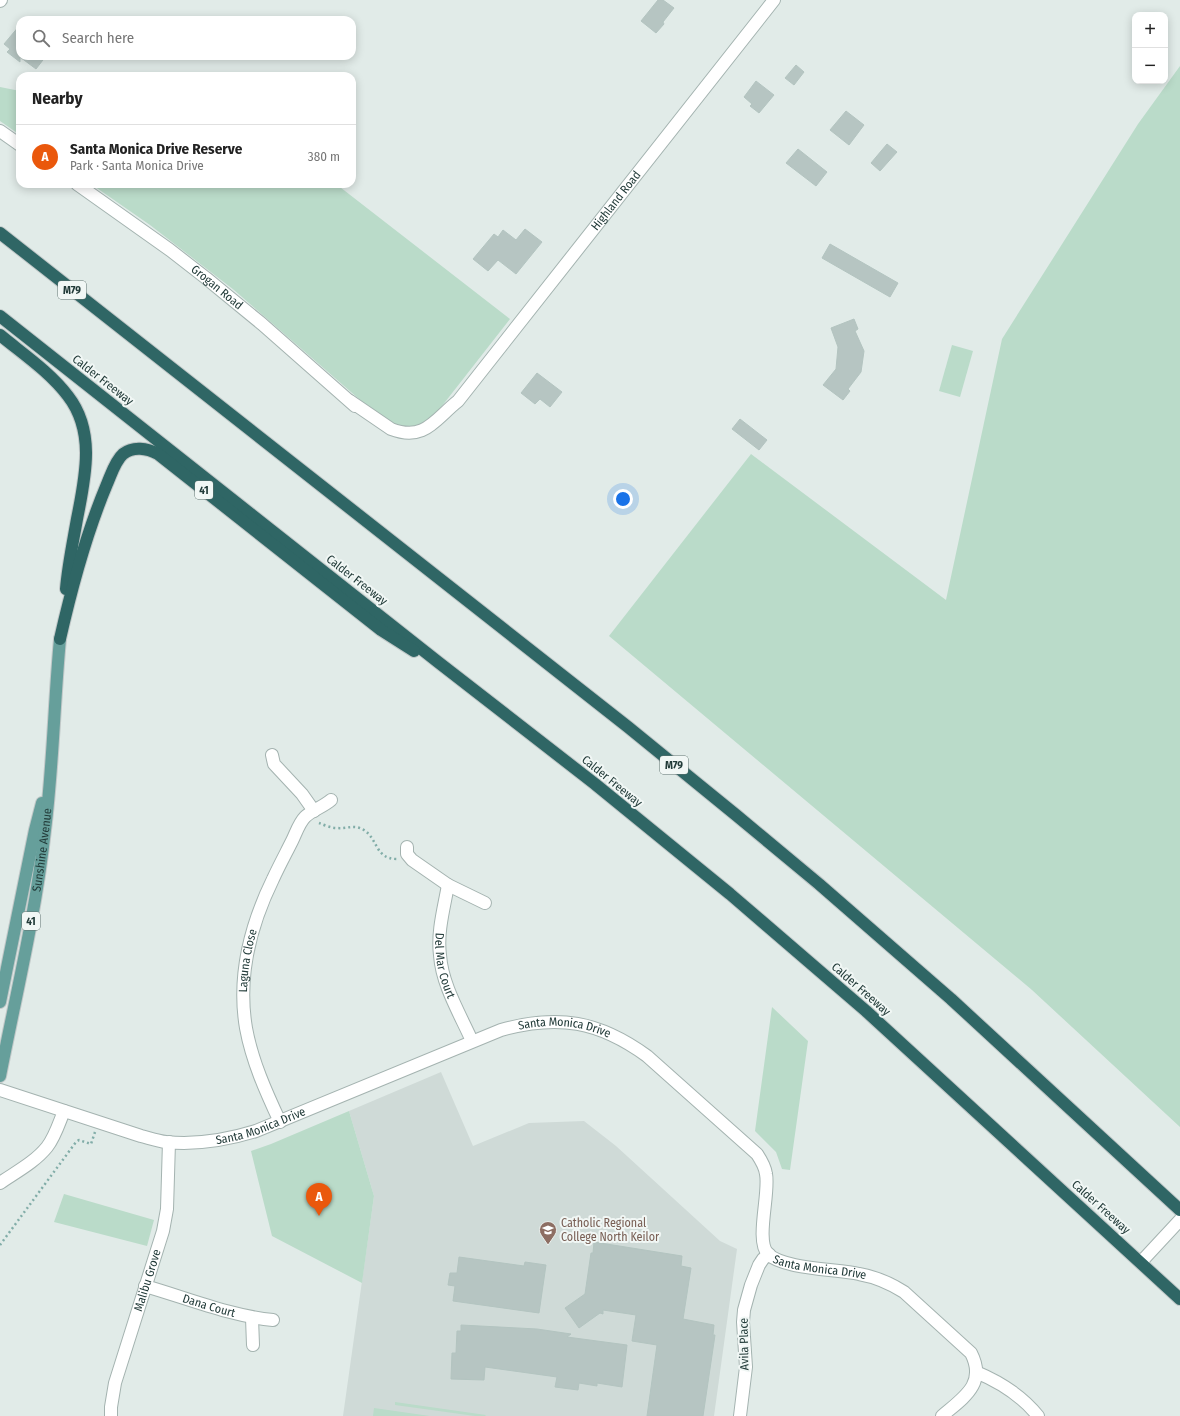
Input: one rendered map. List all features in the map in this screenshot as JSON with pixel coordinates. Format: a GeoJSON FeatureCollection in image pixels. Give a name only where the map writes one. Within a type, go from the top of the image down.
{"type":"FeatureCollection","features":[{"type":"Feature","properties":{"kind":"highway","name":"M79"},"geometry":{"type":"LineString","coordinates":[[0,233],[628,727],[754,830],[951,999],[1180,1210]]}},
{"type":"Feature","properties":{"kind":"highway","name":"Calder Freeway"},"geometry":{"type":"LineString","coordinates":[[0,316],[595,784],[736,899],[866,1011],[1180,1299]]}},
{"type":"Feature","properties":{"kind":"highway","name":"41"},"geometry":{"type":"LineString","coordinates":[[0,335],[60,386],[76,408],[86,439],[87,451],[85,473],[68,570],[60,639]]}},
{"type":"Feature","properties":{"kind":"highway","name":"41"},"geometry":{"type":"LineString","coordinates":[[60,639],[85,541],[104,492],[122,455],[129,450],[140,449],[152,451],[163,458],[386,633],[410,650],[438,662]]}},
{"type":"Feature","properties":{"kind":"main road","name":"Sunshine Avenue"},"geometry":{"type":"LineString","coordinates":[[0,1076],[32,916],[45,831],[52,765],[60,639]]}},
{"type":"Feature","properties":{"kind":"main road","name":"Sunshine Avenue"},"geometry":{"type":"LineString","coordinates":[[0,1002],[35,830],[52,765]]}},
{"type":"Feature","properties":{"kind":"street","name":"Highland Road"},"geometry":{"type":"LineString","coordinates":[[412,437],[424,438],[434,432],[452,414],[458,401],[774,0]]}},
{"type":"Feature","properties":{"kind":"street"},"geometry":{"type":"LineString","coordinates":[[0,131],[16,142]]}},
{"type":"Feature","properties":{"kind":"street","name":"Grogan Road"},"geometry":{"type":"LineString","coordinates":[[83,188],[163,245],[206,278],[262,324],[350,401],[369,422],[382,432],[397,439],[412,437]]}},
{"type":"Feature","properties":{"kind":"street"},"geometry":{"type":"LineString","coordinates":[[272,755],[274,764],[302,794],[314,811]]}},
{"type":"Feature","properties":{"kind":"street","name":"Laguna Close"},"geometry":{"type":"LineString","coordinates":[[280,1122],[258,1071],[246,1028],[243,984],[245,960],[254,922],[261,903],[299,828],[304,819],[331,800]]}},
{"type":"Feature","properties":{"kind":"street"},"geometry":{"type":"LineString","coordinates":[[408,850],[412,860],[448,885],[486,903]]}},
{"type":"Feature","properties":{"kind":"street","name":"Del Mar Court"},"geometry":{"type":"LineString","coordinates":[[448,885],[440,933],[441,964],[449,990],[472,1041]]}},
{"type":"Feature","properties":{"kind":"street","name":"Santa Monica Drive"},"geometry":{"type":"LineString","coordinates":[[0,1090],[141,1136],[169,1142],[198,1142],[235,1138],[280,1122],[501,1030],[517,1025],[548,1021],[582,1024],[601,1030],[634,1047],[647,1056],[750,1147],[761,1160],[767,1178],[762,1240],[769,1254],[774,1259],[782,1262],[858,1273],[871,1276],[894,1286],[904,1292],[971,1353],[976,1372]]}},
{"type":"Feature","properties":{"kind":"street"},"geometry":{"type":"LineString","coordinates":[[0,1183],[38,1156],[47,1147],[64,1111]]}},
{"type":"Feature","properties":{"kind":"street","name":"Malibu Grove"},"geometry":{"type":"LineString","coordinates":[[111,1416],[115,1383],[163,1231],[167,1208],[169,1142]]}},
{"type":"Feature","properties":{"kind":"street"},"geometry":{"type":"LineString","coordinates":[[1141,1262],[1180,1220]]}},
{"type":"Feature","properties":{"kind":"street","name":"Avila Place"},"geometry":{"type":"LineString","coordinates":[[740,1416],[746,1367],[743,1322],[744,1310],[751,1285],[759,1265],[769,1254]]}},
{"type":"Feature","properties":{"kind":"street","name":"Dana Court"},"geometry":{"type":"LineString","coordinates":[[145,1286],[252,1318],[274,1320]]}},
{"type":"Feature","properties":{"kind":"street"},"geometry":{"type":"LineString","coordinates":[[252,1318],[253,1345]]}},
{"type":"Feature","properties":{"kind":"street"},"geometry":{"type":"LineString","coordinates":[[942,1416],[964,1398],[970,1391],[974,1385],[976,1372],[1005,1386],[1027,1404],[1038,1416]]}},
{"type":"Feature","properties":{"kind":"path"},"geometry":{"type":"LineString","coordinates":[[314,811],[316,820],[320,824],[336,828],[355,826],[363,830],[371,838],[380,852],[386,856],[399,859],[408,850]]}},
{"type":"Feature","properties":{"kind":"path"},"geometry":{"type":"LineString","coordinates":[[0,1245],[76,1142],[79,1140],[91,1144],[98,1122]]}},
{"type":"Feature","properties":{"kind":"shaded area","name":"Catholic Regional College North Keilor"},"geometry":{"type":"Polygon","coordinates":[[[441,1072],[473,1146],[529,1123],[584,1121],[616,1146],[720,1241],[737,1249],[714,1416],[343,1416],[374,1196],[349,1111],[441,1072]]]}},
{"type":"Feature","properties":{"kind":"green space"},"geometry":{"type":"Polygon","coordinates":[[[1180,66],[1180,1127],[1032,990],[609,636],[751,454],[946,600],[1002,339],[1138,124],[1180,66]]]}},
{"type":"Feature","properties":{"kind":"green space"},"geometry":{"type":"Polygon","coordinates":[[[0,87],[16,90],[16,132],[0,121],[0,87]]]}},
{"type":"Feature","properties":{"kind":"green space"},"geometry":{"type":"Polygon","coordinates":[[[97,188],[341,188],[510,319],[431,420],[412,430],[388,423],[234,290],[150,225],[97,188]]]}},
{"type":"Feature","properties":{"kind":"green space"},"geometry":{"type":"Polygon","coordinates":[[[952,345],[973,351],[960,397],[939,391],[952,345]]]}},
{"type":"Feature","properties":{"kind":"green space"},"geometry":{"type":"Polygon","coordinates":[[[772,1007],[808,1041],[790,1170],[782,1169],[776,1152],[755,1131],[772,1007]]]}},
{"type":"Feature","properties":{"kind":"green space"},"geometry":{"type":"Polygon","coordinates":[[[349,1111],[374,1196],[362,1283],[272,1236],[251,1151],[349,1111]]]}},
{"type":"Feature","properties":{"kind":"green space"},"geometry":{"type":"Polygon","coordinates":[[[64,1194],[154,1220],[147,1246],[54,1222],[64,1194]]]}},
{"type":"Feature","properties":{"kind":"green space"},"geometry":{"type":"Polygon","coordinates":[[[395,1402],[486,1415],[475,1416],[395,1405],[395,1402]]]}},
{"type":"Feature","properties":{"kind":"green space"},"geometry":{"type":"Polygon","coordinates":[[[374,1408],[430,1416],[373,1416],[374,1408]]]}},
{"type":"Feature","properties":{"kind":"building"},"geometry":{"type":"Polygon","coordinates":[[[658,0],[663,0],[674,8],[663,22],[664,24],[656,33],[641,21],[658,0]]]}},
{"type":"Feature","properties":{"kind":"building"},"geometry":{"type":"Polygon","coordinates":[[[16,30],[16,59],[7,52],[10,49],[4,44],[16,30]]]}},
{"type":"Feature","properties":{"kind":"building"},"geometry":{"type":"Polygon","coordinates":[[[24,60],[43,60],[36,69],[24,60]]]}},
{"type":"Feature","properties":{"kind":"building"},"geometry":{"type":"Polygon","coordinates":[[[796,65],[804,72],[794,85],[785,78],[796,65]]]}},
{"type":"Feature","properties":{"kind":"building"},"geometry":{"type":"Polygon","coordinates":[[[756,81],[774,95],[759,113],[750,106],[752,104],[744,97],[756,81]]]}},
{"type":"Feature","properties":{"kind":"building"},"geometry":{"type":"Polygon","coordinates":[[[846,111],[864,125],[849,145],[830,130],[846,111]]]}},
{"type":"Feature","properties":{"kind":"building"},"geometry":{"type":"Polygon","coordinates":[[[887,144],[897,152],[880,171],[871,163],[887,144]]]}},
{"type":"Feature","properties":{"kind":"building"},"geometry":{"type":"Polygon","coordinates":[[[798,149],[827,172],[816,186],[786,163],[798,149]]]}},
{"type":"Feature","properties":{"kind":"building"},"geometry":{"type":"Polygon","coordinates":[[[525,229],[542,242],[516,274],[498,260],[488,271],[473,259],[494,234],[498,237],[503,230],[516,240],[525,229]]]}},
{"type":"Feature","properties":{"kind":"building"},"geometry":{"type":"Polygon","coordinates":[[[830,244],[898,283],[890,297],[822,258],[830,244]]]}},
{"type":"Feature","properties":{"kind":"building"},"geometry":{"type":"Polygon","coordinates":[[[854,319],[858,329],[855,331],[864,351],[861,372],[848,389],[850,391],[843,400],[823,385],[836,369],[838,347],[831,328],[854,319]]]}},
{"type":"Feature","properties":{"kind":"building"},"geometry":{"type":"Polygon","coordinates":[[[537,373],[562,392],[550,407],[540,399],[535,404],[521,393],[537,373]]]}},
{"type":"Feature","properties":{"kind":"building"},"geometry":{"type":"Polygon","coordinates":[[[740,419],[767,440],[759,450],[732,429],[740,419]]]}},
{"type":"Feature","properties":{"kind":"building"},"geometry":{"type":"Polygon","coordinates":[[[594,1242],[682,1256],[681,1266],[691,1268],[683,1319],[714,1325],[713,1335],[715,1335],[703,1416],[647,1416],[657,1345],[632,1341],[636,1315],[603,1310],[603,1314],[600,1313],[579,1328],[565,1308],[585,1294],[594,1242]]]}},
{"type":"Feature","properties":{"kind":"building"},"geometry":{"type":"Polygon","coordinates":[[[459,1257],[524,1266],[525,1262],[546,1265],[539,1313],[453,1301],[455,1286],[448,1285],[450,1273],[457,1273],[459,1257]]]}},
{"type":"Feature","properties":{"kind":"building"},"geometry":{"type":"Polygon","coordinates":[[[461,1325],[537,1329],[571,1334],[567,1337],[627,1345],[622,1387],[597,1383],[597,1386],[579,1383],[578,1390],[555,1387],[557,1377],[485,1367],[484,1380],[451,1379],[452,1353],[456,1353],[457,1331],[461,1331],[461,1325]]]}},
{"type":"Feature","properties":{"kind":"place","name":"Santa Monica Drive Reserve"},"geometry":{"type":"Point","coordinates":[319,1216]}},
{"type":"Feature","properties":{"kind":"place","name":"Catholic Regional College North Keilor"},"geometry":{"type":"Point","coordinates":[548,1245]}}]}
